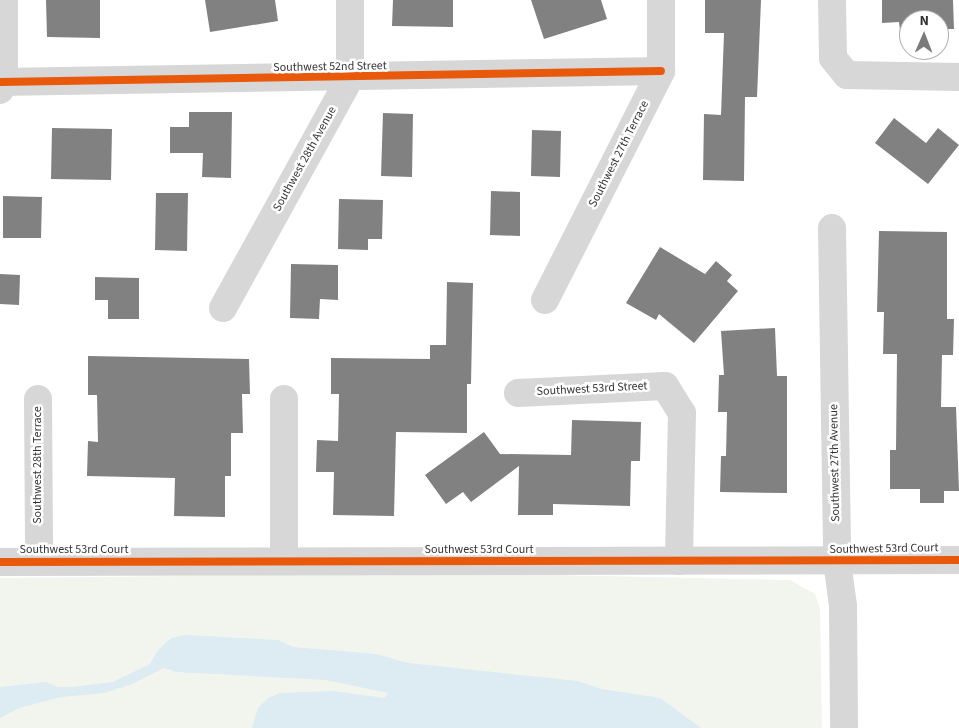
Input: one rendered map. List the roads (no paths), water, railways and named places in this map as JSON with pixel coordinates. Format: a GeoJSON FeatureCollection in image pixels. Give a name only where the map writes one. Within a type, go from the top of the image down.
{"type":"FeatureCollection","features":[{"type":"Feature","properties":{"kind":"street"},"geometry":{"type":"LineString","coordinates":[[1,84],[4,0]]}},
{"type":"Feature","properties":{"kind":"street","name":"Southwest 28th Avenue"},"geometry":{"type":"LineString","coordinates":[[223,308],[350,78],[350,0]]}},
{"type":"Feature","properties":{"kind":"street","name":"Southwest 27th Terrace"},"geometry":{"type":"LineString","coordinates":[[545,300],[661,71],[661,0]]}},
{"type":"Feature","properties":{"kind":"street"},"geometry":{"type":"LineString","coordinates":[[832,0],[833,58],[847,75],[959,77]]}},
{"type":"Feature","properties":{"kind":"street","name":"Southwest 52nd Street"},"geometry":{"type":"LineString","coordinates":[[1,84],[661,71]]}},
{"type":"Feature","properties":{"kind":"street","name":"Southwest 27th Avenue"},"geometry":{"type":"LineString","coordinates":[[832,228],[837,561],[843,606],[844,728]]}},
{"type":"Feature","properties":{"kind":"street","name":"Southwest 53rd Street"},"geometry":{"type":"LineString","coordinates":[[518,393],[664,386],[682,413],[679,561]]}},
{"type":"Feature","properties":{"kind":"street","name":"Southwest 28th Terrace"},"geometry":{"type":"LineString","coordinates":[[38,399],[39,562]]}},
{"type":"Feature","properties":{"kind":"street"},"geometry":{"type":"LineString","coordinates":[[284,399],[284,561]]}},
{"type":"Feature","properties":{"kind":"street","name":"Southwest 53rd Court"},"geometry":{"type":"LineString","coordinates":[[0,562],[959,560]]}}]}
